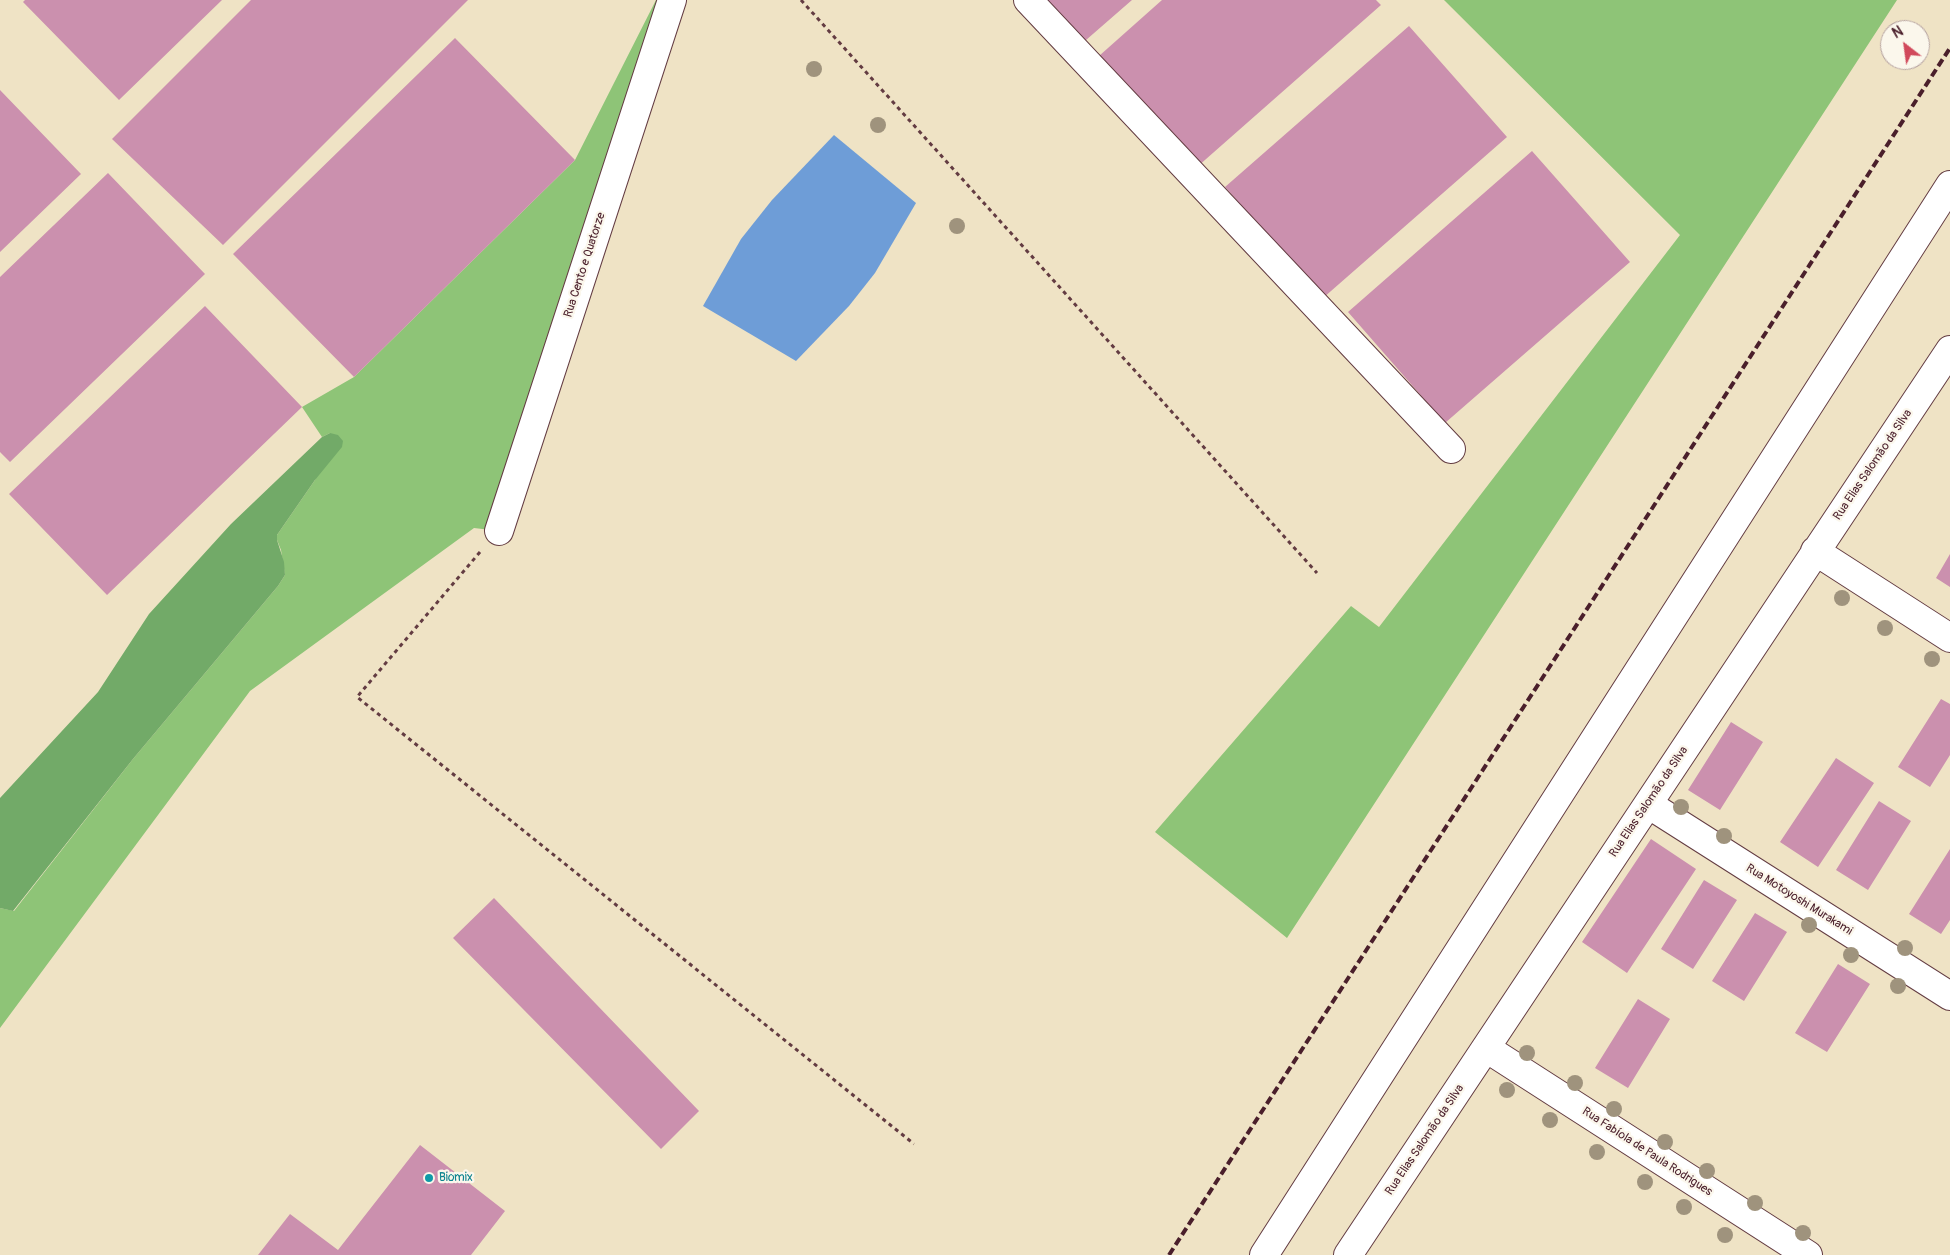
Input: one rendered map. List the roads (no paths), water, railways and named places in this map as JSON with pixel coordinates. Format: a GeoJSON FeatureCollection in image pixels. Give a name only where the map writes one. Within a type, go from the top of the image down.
{"type":"FeatureCollection","features":[{"type":"Feature","properties":{"kind":"street","name":"Rua Cento e Quatorze"},"geometry":{"type":"LineString","coordinates":[[499,531],[672,0]]}},
{"type":"Feature","properties":{"kind":"street"},"geometry":{"type":"LineString","coordinates":[[1028,0],[1451,449]]}},
{"type":"Feature","properties":{"kind":"street"},"geometry":{"type":"LineString","coordinates":[[1264,1255],[1950,185]]}},
{"type":"Feature","properties":{"kind":"street","name":"Rua Elias Salomão da Silva"},"geometry":{"type":"LineString","coordinates":[[1348,1255],[1950,350]]}},
{"type":"Feature","properties":{"kind":"street"},"geometry":{"type":"LineString","coordinates":[[1815,551],[1950,638]]}},
{"type":"Feature","properties":{"kind":"street","name":"Rua Motoyoshi Murakami"},"geometry":{"type":"LineString","coordinates":[[1648,804],[1950,996]]}},
{"type":"Feature","properties":{"kind":"street","name":"Rua Fabíola de Paula Rodrigues"},"geometry":{"type":"LineString","coordinates":[[1486,1048],[1808,1255]]}},
{"type":"Feature","properties":{"kind":"water"},"geometry":{"type":"Polygon","coordinates":[[[834,135],[916,203],[875,273],[849,306],[796,361],[703,306],[741,239],[772,200],[834,135]]]}},
{"type":"Feature","properties":{"kind":"railway"},"geometry":{"type":"LineString","coordinates":[[1169,1255],[1950,48]]}},
{"type":"Feature","properties":{"kind":"place","name":"Biomix"},"geometry":{"type":"Point","coordinates":[429,1178]}}]}
